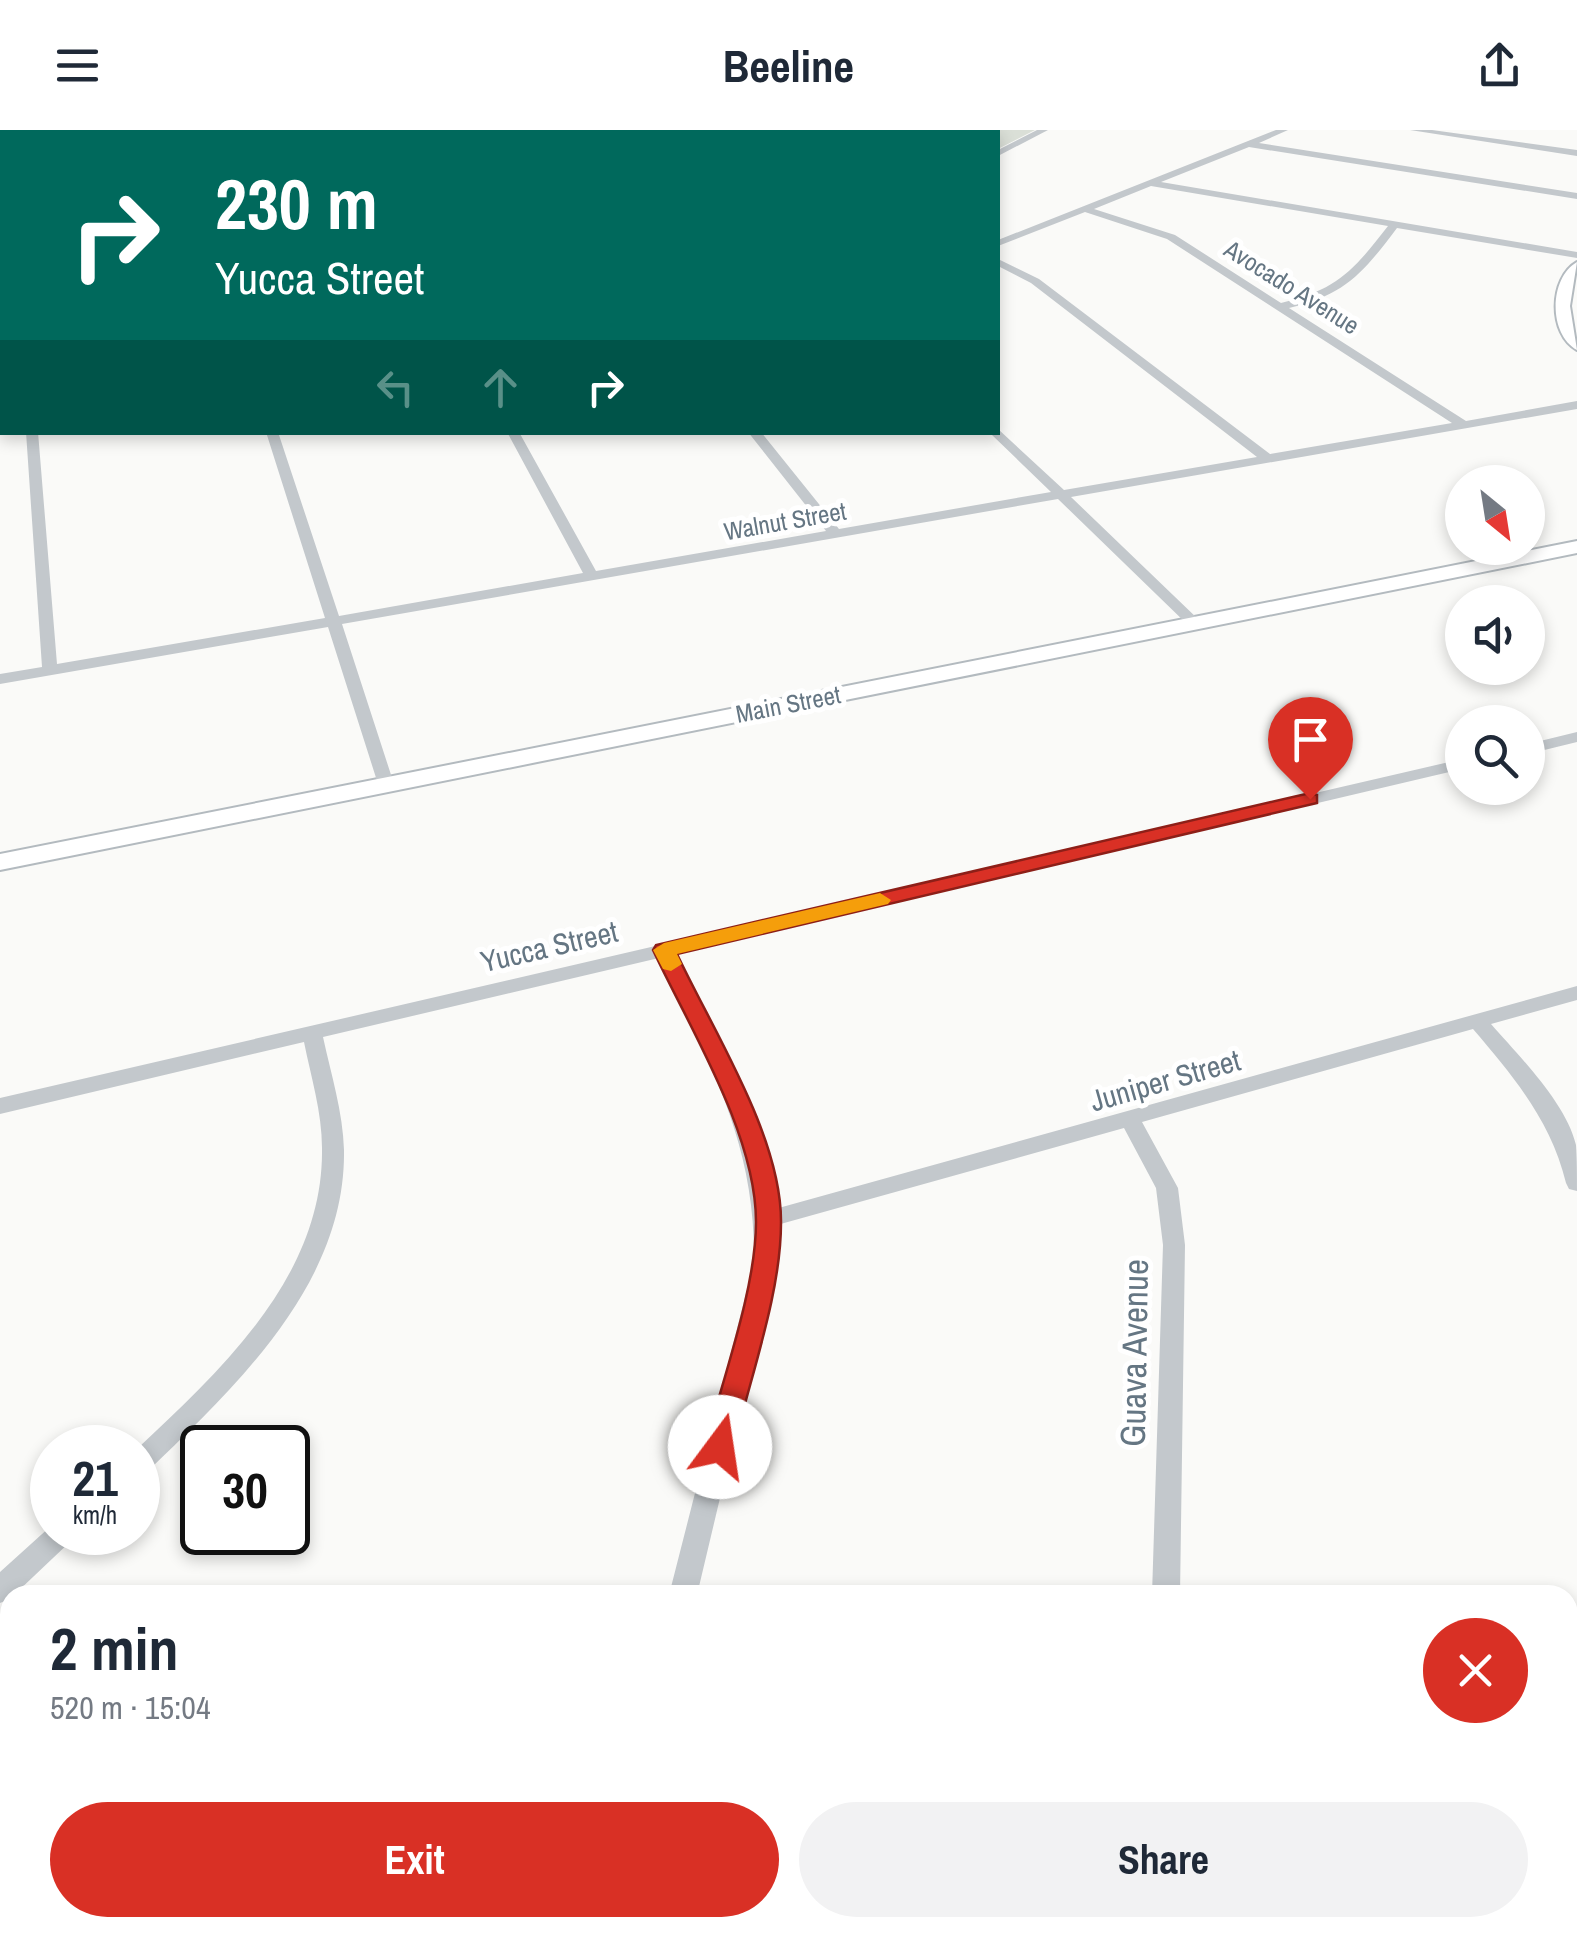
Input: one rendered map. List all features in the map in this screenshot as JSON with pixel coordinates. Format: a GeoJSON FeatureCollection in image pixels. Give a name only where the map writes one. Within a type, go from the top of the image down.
{"type":"FeatureCollection","features":[{"type":"Feature","properties":{"kind":"main road"},"geometry":{"type":"LineString","coordinates":[[1577,266],[1562,302],[1562,322],[1577,345]]}},
{"type":"Feature","properties":{"kind":"main road","name":"Main Street"},"geometry":{"type":"LineString","coordinates":[[0,862],[1577,548]]}},
{"type":"Feature","properties":{"kind":"street"},"geometry":{"type":"LineString","coordinates":[[1000,152],[1044,130]]}},
{"type":"Feature","properties":{"kind":"street"},"geometry":{"type":"LineString","coordinates":[[1000,243],[1284,130]]}},
{"type":"Feature","properties":{"kind":"street"},"geometry":{"type":"LineString","coordinates":[[1414,130],[1577,153]]}},
{"type":"Feature","properties":{"kind":"street"},"geometry":{"type":"LineString","coordinates":[[1248,144],[1577,196]]}},
{"type":"Feature","properties":{"kind":"street"},"geometry":{"type":"LineString","coordinates":[[1150,183],[1577,255]]}},
{"type":"Feature","properties":{"kind":"street","name":"Avocado Avenue"},"geometry":{"type":"LineString","coordinates":[[1085,209],[1160,232],[1464,425]]}},
{"type":"Feature","properties":{"kind":"street"},"geometry":{"type":"LineString","coordinates":[[1282,306],[1334,293],[1356,275],[1394,226]]}},
{"type":"Feature","properties":{"kind":"street"},"geometry":{"type":"LineString","coordinates":[[1000,263],[1034,280],[1268,460]]}},
{"type":"Feature","properties":{"kind":"street","name":"Walnut Street"},"geometry":{"type":"LineString","coordinates":[[0,679],[1577,405]]}},
{"type":"Feature","properties":{"kind":"street"},"geometry":{"type":"LineString","coordinates":[[32,435],[50,670]]}},
{"type":"Feature","properties":{"kind":"street"},"geometry":{"type":"LineString","coordinates":[[273,435],[386,784]]}},
{"type":"Feature","properties":{"kind":"street"},"geometry":{"type":"LineString","coordinates":[[515,435],[592,576]]}},
{"type":"Feature","properties":{"kind":"street"},"geometry":{"type":"LineString","coordinates":[[756,435],[836,535]]}},
{"type":"Feature","properties":{"kind":"street"},"geometry":{"type":"LineString","coordinates":[[999,435],[1194,623]]}},
{"type":"Feature","properties":{"kind":"street"},"geometry":{"type":"LineString","coordinates":[[1545,745],[1577,737]]}},
{"type":"Feature","properties":{"kind":"street","name":"Yucca Street"},"geometry":{"type":"LineString","coordinates":[[0,1106],[1445,768]]}},
{"type":"Feature","properties":{"kind":"street"},"geometry":{"type":"LineString","coordinates":[[664,950],[754,1140],[769,1220],[765,1262],[685,1585]]}},
{"type":"Feature","properties":{"kind":"street","name":"Juniper Street"},"geometry":{"type":"LineString","coordinates":[[769,1220],[1577,993]]}},
{"type":"Feature","properties":{"kind":"street"},"geometry":{"type":"LineString","coordinates":[[1477,1021],[1544,1098],[1572,1158],[1577,1183]]}},
{"type":"Feature","properties":{"kind":"street"},"geometry":{"type":"LineString","coordinates":[[160,1442],[254,1348],[299,1280],[324,1216],[334,1157],[312,1033]]}},
{"type":"Feature","properties":{"kind":"street","name":"Guava Avenue"},"geometry":{"type":"LineString","coordinates":[[1131,1121],[1166,1188],[1174,1245],[1166,1585]]}},
{"type":"Feature","properties":{"kind":"street"},"geometry":{"type":"LineString","coordinates":[[5,1585],[38,1555]]}},
{"type":"Feature","properties":{"kind":"shaded area"},"geometry":{"type":"Polygon","coordinates":[[[1000,130],[1035,130],[1000,148],[1000,130]]]}},
{"type":"Feature","properties":{"kind":"slow traffic"},"geometry":{"type":"LineString","coordinates":[[671,964],[664,950],[880,900]]}},
{"type":"Feature","properties":{"kind":"route"},"geometry":{"type":"LineString","coordinates":[[720,1447],[765,1262],[769,1220],[754,1140],[664,950],[1310,799]]}}]}
